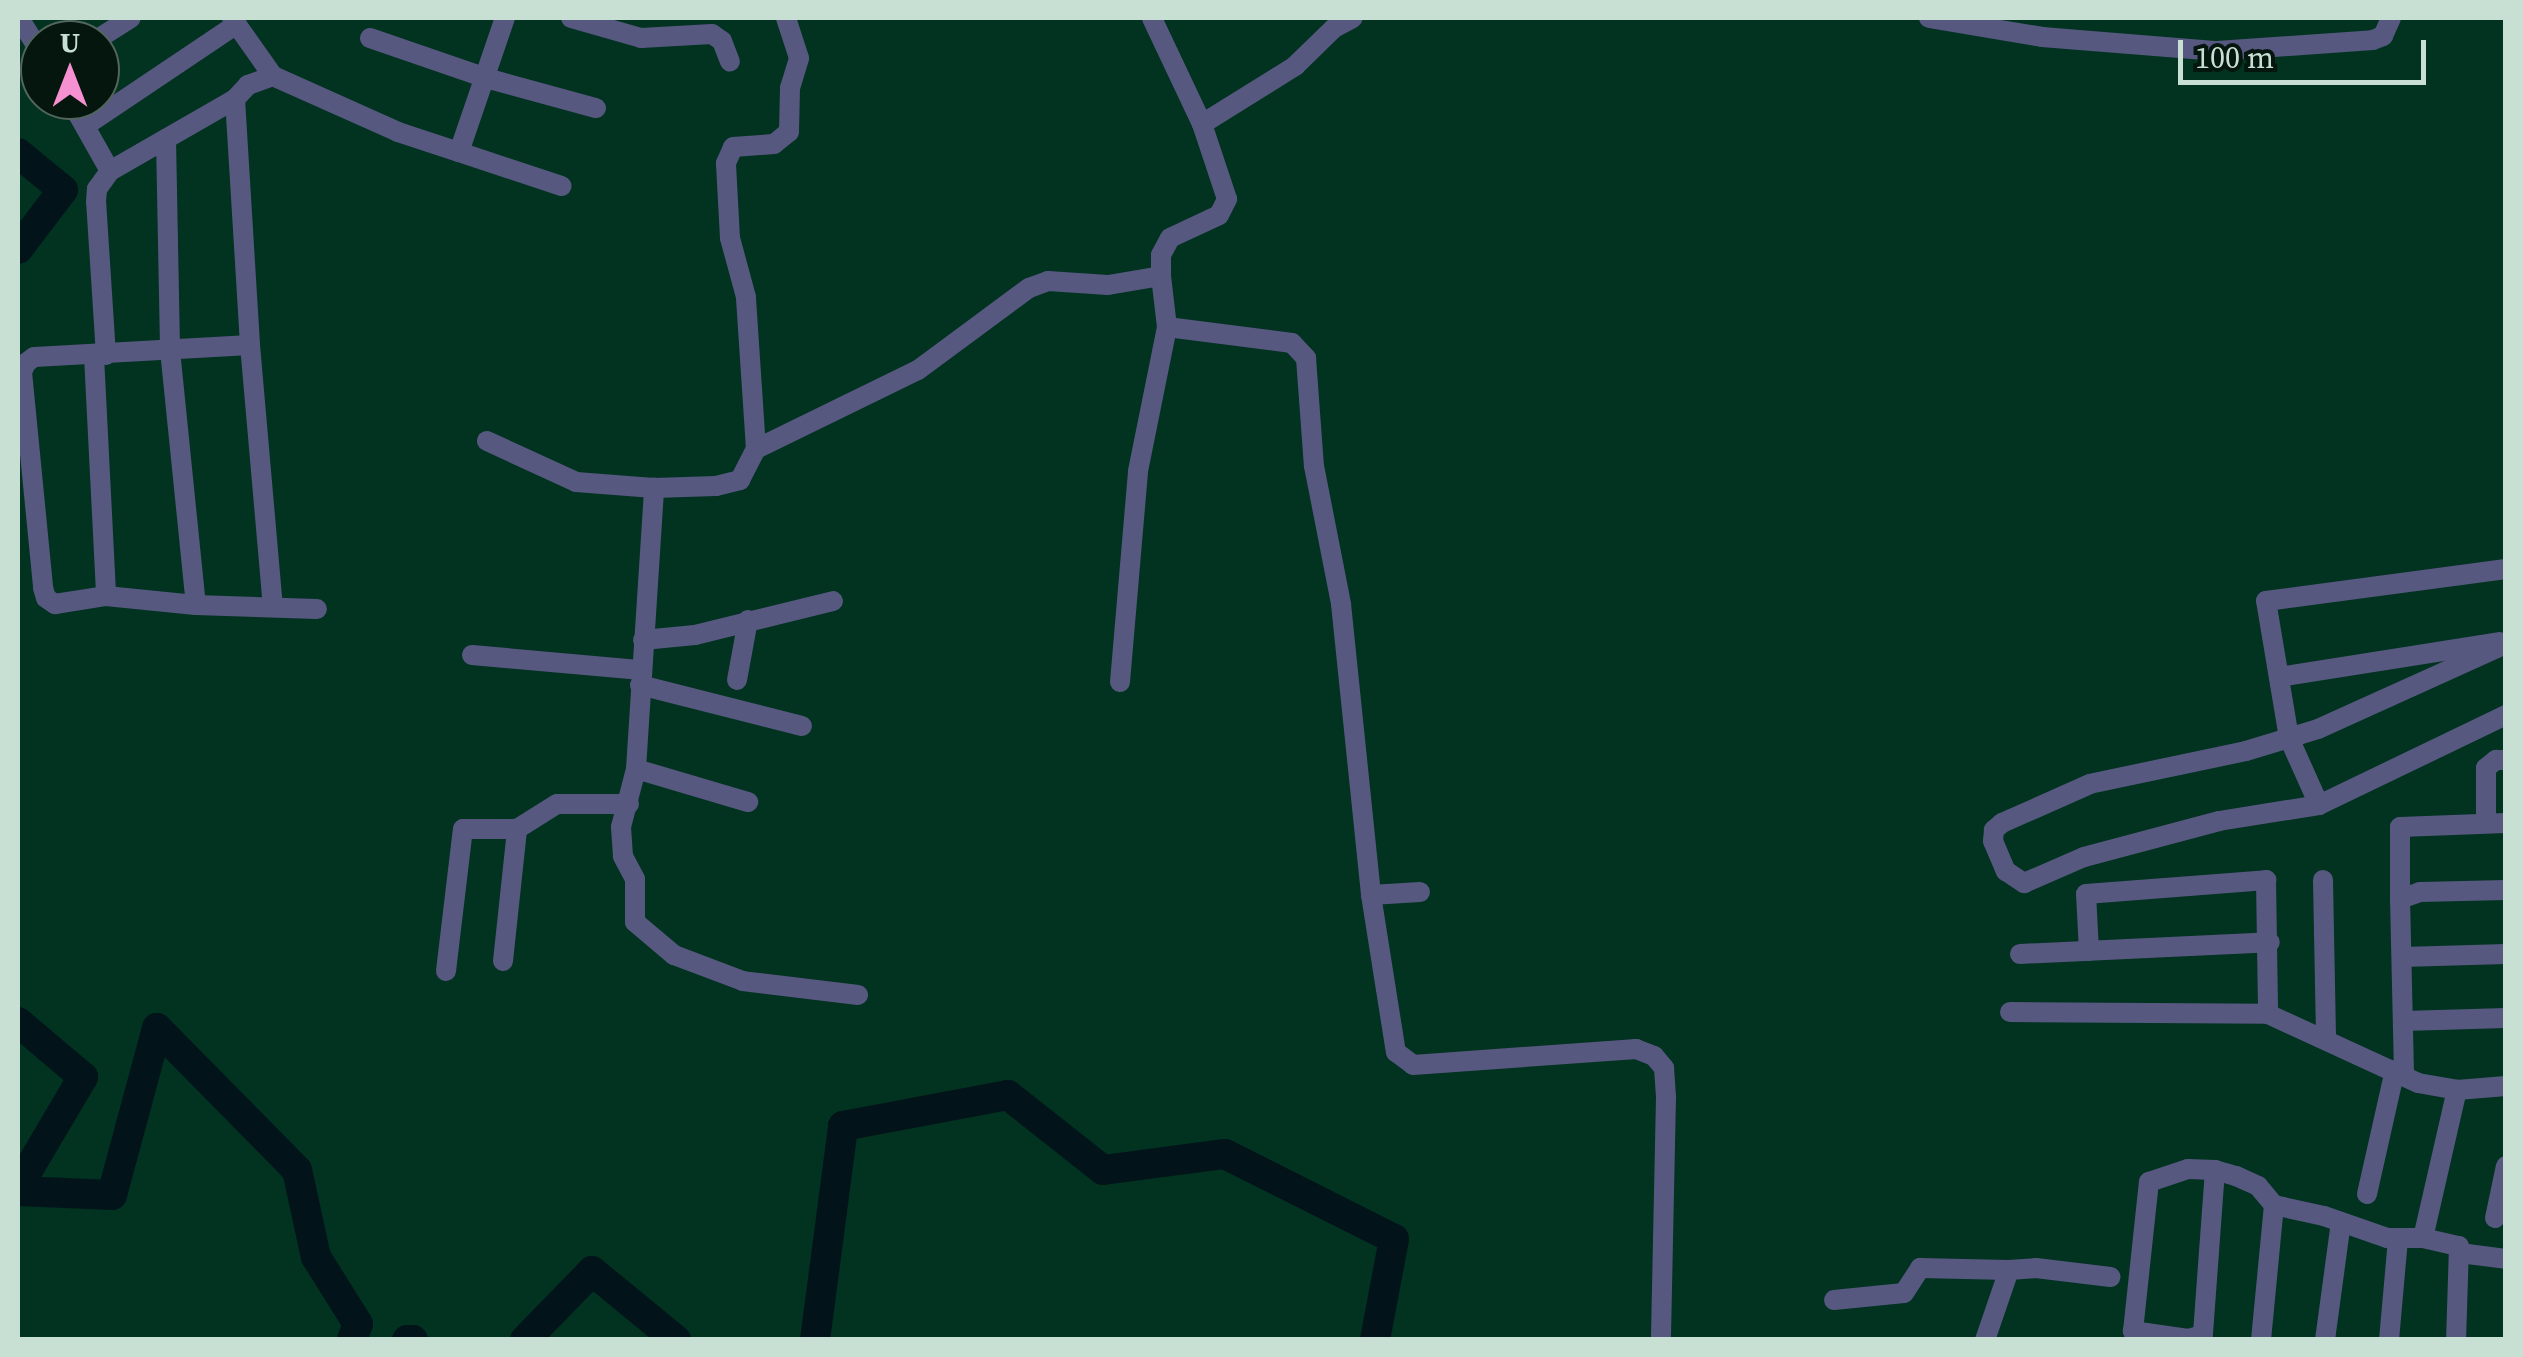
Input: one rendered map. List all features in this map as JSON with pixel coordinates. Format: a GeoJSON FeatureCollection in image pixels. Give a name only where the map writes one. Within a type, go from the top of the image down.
{"type":"FeatureCollection","features":[{"type":"Feature","properties":{"kind":"street"},"geometry":{"type":"LineString","coordinates":[[460,152],[505,18]]}},
{"type":"Feature","properties":{"kind":"street"},"geometry":{"type":"LineString","coordinates":[[571,18],[660,40],[712,34],[722,42],[730,62]]}},
{"type":"Feature","properties":{"kind":"street"},"geometry":{"type":"LineString","coordinates":[[487,441],[576,482],[654,488],[716,486],[740,480],[756,449],[746,297],[730,238],[726,163],[734,146],[774,144],[789,132],[790,88],[798,58],[786,18]]}},
{"type":"Feature","properties":{"kind":"street"},"geometry":{"type":"LineString","coordinates":[[1120,682],[1138,471],[1167,327],[1161,255],[1170,238],[1219,215],[1226,188],[1202,124],[1152,18]]}},
{"type":"Feature","properties":{"kind":"street"},"geometry":{"type":"LineString","coordinates":[[1202,124],[1295,66],[1334,28],[1353,18]]}},
{"type":"Feature","properties":{"kind":"street"},"geometry":{"type":"LineString","coordinates":[[1929,18],[2042,37],[2217,51],[2373,40],[2383,36],[2392,18]]}},
{"type":"Feature","properties":{"kind":"street"},"geometry":{"type":"LineString","coordinates":[[86,126],[234,21],[273,76],[398,132],[560,186]]}},
{"type":"Feature","properties":{"kind":"street"},"geometry":{"type":"LineString","coordinates":[[370,38],[486,78],[596,108]]}},
{"type":"Feature","properties":{"kind":"street"},"geometry":{"type":"LineString","coordinates":[[106,596],[97,189],[110,171],[235,100],[248,85],[273,76]]}},
{"type":"Feature","properties":{"kind":"street"},"geometry":{"type":"LineString","coordinates":[[235,100],[250,346],[273,606]]}},
{"type":"Feature","properties":{"kind":"street"},"geometry":{"type":"LineString","coordinates":[[82,120],[110,171]]}},
{"type":"Feature","properties":{"kind":"street"},"geometry":{"type":"LineString","coordinates":[[166,139],[170,350],[196,605]]}},
{"type":"Feature","properties":{"kind":"street"},"geometry":{"type":"LineString","coordinates":[[756,449],[918,370],[1029,288],[1048,281],[1108,285],[1162,276]]}},
{"type":"Feature","properties":{"kind":"street"},"geometry":{"type":"LineString","coordinates":[[1167,327],[1292,344],[1306,358],[1314,466],[1346,642],[1371,895],[1396,1052],[1413,1066],[1636,1050],[1654,1056],[1664,1068],[1667,1163],[1661,1340]]}},
{"type":"Feature","properties":{"kind":"street"},"geometry":{"type":"LineString","coordinates":[[250,346],[34,357],[22,372],[46,598],[55,604],[106,596],[196,605],[317,609]]}},
{"type":"Feature","properties":{"kind":"street"},"geometry":{"type":"LineString","coordinates":[[654,488],[636,768],[620,840],[636,880],[637,927],[674,955],[743,981],[858,996]]}},
{"type":"Feature","properties":{"kind":"street"},"geometry":{"type":"LineString","coordinates":[[2320,804],[2289,738],[2266,600],[2506,569]]}},
{"type":"Feature","properties":{"kind":"street"},"geometry":{"type":"LineString","coordinates":[[643,640],[695,635],[833,600]]}},
{"type":"Feature","properties":{"kind":"street"},"geometry":{"type":"LineString","coordinates":[[737,680],[748,620]]}},
{"type":"Feature","properties":{"kind":"street"},"geometry":{"type":"LineString","coordinates":[[2279,677],[2506,642]]}},
{"type":"Feature","properties":{"kind":"street"},"geometry":{"type":"LineString","coordinates":[[2506,642],[2318,730],[2090,784],[2002,823],[1994,830],[1996,850],[2006,871],[2024,883],[2084,857],[2219,821],[2320,804],[2506,714]]}},
{"type":"Feature","properties":{"kind":"street"},"geometry":{"type":"LineString","coordinates":[[472,655],[640,678],[802,726]]}},
{"type":"Feature","properties":{"kind":"street"},"geometry":{"type":"LineString","coordinates":[[2367,1194],[2400,1072],[2404,1020],[2400,826],[2496,823],[2486,768],[2496,760],[2506,760]]}},
{"type":"Feature","properties":{"kind":"street"},"geometry":{"type":"LineString","coordinates":[[636,768],[748,802]]}},
{"type":"Feature","properties":{"kind":"street"},"geometry":{"type":"LineString","coordinates":[[446,971],[463,828],[517,828],[557,804],[628,804]]}},
{"type":"Feature","properties":{"kind":"street"},"geometry":{"type":"LineString","coordinates":[[503,962],[517,828]]}},
{"type":"Feature","properties":{"kind":"street"},"geometry":{"type":"LineString","coordinates":[[2089,950],[2086,894],[2262,878],[2268,889],[2268,1014]]}},
{"type":"Feature","properties":{"kind":"street"},"geometry":{"type":"LineString","coordinates":[[2323,880],[2326,1038]]}},
{"type":"Feature","properties":{"kind":"street"},"geometry":{"type":"LineString","coordinates":[[2400,899],[2420,892],[2506,890]]}},
{"type":"Feature","properties":{"kind":"street"},"geometry":{"type":"LineString","coordinates":[[1371,895],[1420,892]]}},
{"type":"Feature","properties":{"kind":"street"},"geometry":{"type":"LineString","coordinates":[[2020,954],[2270,942]]}},
{"type":"Feature","properties":{"kind":"street"},"geometry":{"type":"LineString","coordinates":[[2402,957],[2506,954]]}},
{"type":"Feature","properties":{"kind":"street"},"geometry":{"type":"LineString","coordinates":[[2010,1012],[2268,1014],[2418,1083],[2457,1090],[2506,1086]]}},
{"type":"Feature","properties":{"kind":"street"},"geometry":{"type":"LineString","coordinates":[[2404,1020],[2506,1018]]}},
{"type":"Feature","properties":{"kind":"street"},"geometry":{"type":"LineString","coordinates":[[2424,1238],[2457,1090]]}},
{"type":"Feature","properties":{"kind":"street"},"geometry":{"type":"LineString","coordinates":[[2495,1218],[2506,1166]]}},
{"type":"Feature","properties":{"kind":"street"},"geometry":{"type":"LineString","coordinates":[[2215,1170],[2202,1335],[2188,1339],[2133,1331],[2149,1182],[2156,1176],[2188,1169],[2215,1170],[2258,1186],[2274,1206],[2398,1240],[2424,1238],[2459,1246],[2456,1340]]}},
{"type":"Feature","properties":{"kind":"street"},"geometry":{"type":"LineString","coordinates":[[2261,1340],[2274,1206]]}},
{"type":"Feature","properties":{"kind":"street"},"geometry":{"type":"LineString","coordinates":[[2325,1340],[2341,1222]]}},
{"type":"Feature","properties":{"kind":"street"},"geometry":{"type":"LineString","coordinates":[[2389,1340],[2398,1240]]}},
{"type":"Feature","properties":{"kind":"street"},"geometry":{"type":"LineString","coordinates":[[2460,1254],[2506,1259]]}},
{"type":"Feature","properties":{"kind":"street"},"geometry":{"type":"LineString","coordinates":[[1834,1300],[1904,1293],[1920,1268],[2036,1268],[2110,1277]]}},
{"type":"Feature","properties":{"kind":"street"},"geometry":{"type":"LineString","coordinates":[[1985,1340],[2009,1270]]}},
{"type":"Feature","properties":{"kind":"waterway"},"geometry":{"type":"LineString","coordinates":[[18,153],[63,190],[18,249]]}},
{"type":"Feature","properties":{"kind":"waterway"},"geometry":{"type":"LineString","coordinates":[[18,1022],[83,1077],[18,1187]]}},
{"type":"Feature","properties":{"kind":"waterway"},"geometry":{"type":"LineString","coordinates":[[18,1191],[112,1195],[157,1028],[297,1170],[316,1257],[358,1324],[352,1340]]}},
{"type":"Feature","properties":{"kind":"waterway"},"geometry":{"type":"LineString","coordinates":[[815,1340],[843,1126],[1008,1095],[1103,1170],[1225,1154],[1394,1239],[1375,1340]]}},
{"type":"Feature","properties":{"kind":"waterway"},"geometry":{"type":"LineString","coordinates":[[525,1340],[592,1271],[676,1340]]}},
{"type":"Feature","properties":{"kind":"waterway"},"geometry":{"type":"LineString","coordinates":[[407,1340],[413,1340]]}}]}
